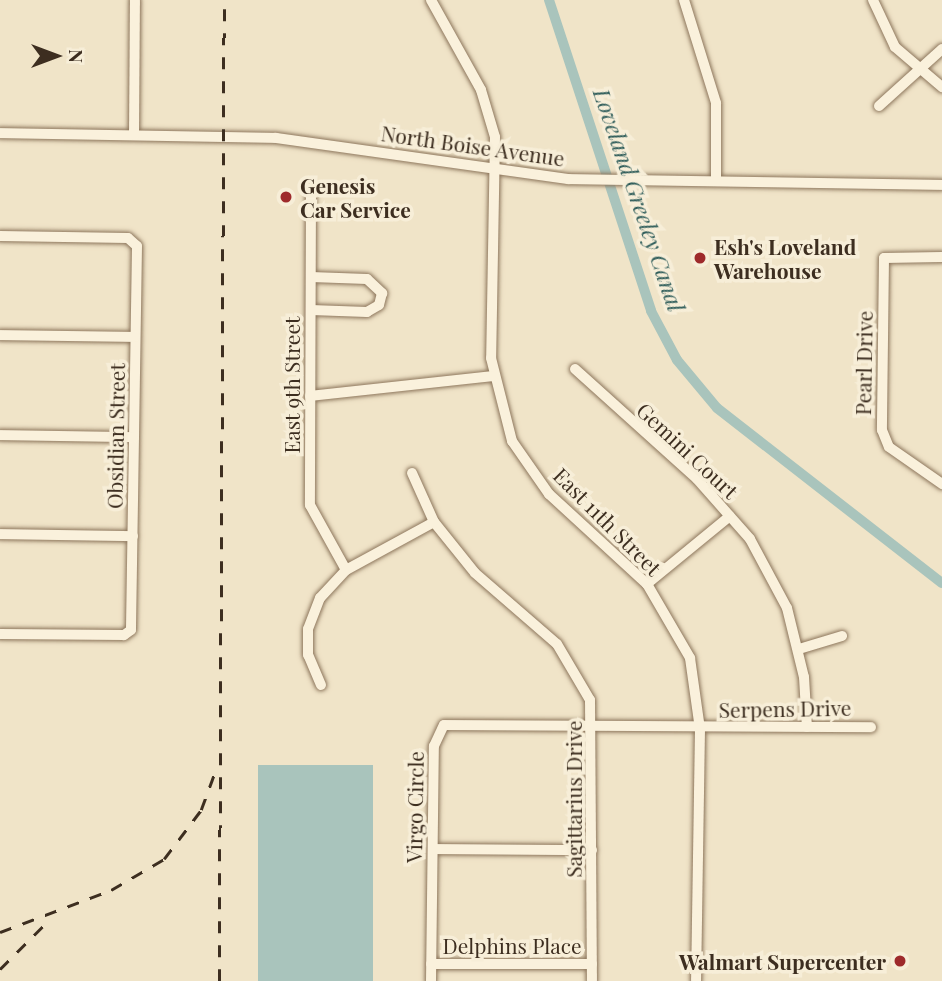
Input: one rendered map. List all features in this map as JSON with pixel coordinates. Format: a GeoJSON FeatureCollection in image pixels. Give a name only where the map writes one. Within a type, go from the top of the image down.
{"type":"FeatureCollection","features":[{"type":"Feature","properties":{"kind":"street"},"geometry":{"type":"LineString","coordinates":[[134,135],[135,0]]}},
{"type":"Feature","properties":{"kind":"street","name":"East 11th Street"},"geometry":{"type":"LineString","coordinates":[[431,0],[490,112],[495,172],[493,376],[524,461],[549,494],[647,584],[690,659],[700,729],[696,981]]}},
{"type":"Feature","properties":{"kind":"street"},"geometry":{"type":"LineString","coordinates":[[684,0],[716,103],[716,181]]}},
{"type":"Feature","properties":{"kind":"street"},"geometry":{"type":"LineString","coordinates":[[873,0],[880,24],[914,68],[942,87]]}},
{"type":"Feature","properties":{"kind":"street"},"geometry":{"type":"LineString","coordinates":[[879,106],[914,68],[942,49]]}},
{"type":"Feature","properties":{"kind":"street","name":"North Boise Avenue"},"geometry":{"type":"LineString","coordinates":[[0,133],[276,138],[495,172],[592,180],[942,185]]}},
{"type":"Feature","properties":{"kind":"street","name":"East 9th Street"},"geometry":{"type":"LineString","coordinates":[[311,191],[310,505],[346,570]]}},
{"type":"Feature","properties":{"kind":"street","name":"Obsidian Street"},"geometry":{"type":"LineString","coordinates":[[0,236],[134,240],[135,337],[129,633],[0,634]]}},
{"type":"Feature","properties":{"kind":"street","name":"Pearl Drive"},"geometry":{"type":"LineString","coordinates":[[942,257],[884,258],[882,430],[904,459],[942,484]]}},
{"type":"Feature","properties":{"kind":"street"},"geometry":{"type":"LineString","coordinates":[[311,277],[367,279],[382,293],[379,305],[367,312],[311,310]]}},
{"type":"Feature","properties":{"kind":"street"},"geometry":{"type":"LineString","coordinates":[[0,335],[135,337]]}},
{"type":"Feature","properties":{"kind":"street","name":"Gemini Court"},"geometry":{"type":"LineString","coordinates":[[575,369],[730,516],[774,580],[799,649],[807,727]]}},
{"type":"Feature","properties":{"kind":"street"},"geometry":{"type":"LineString","coordinates":[[310,396],[493,376]]}},
{"type":"Feature","properties":{"kind":"street"},"geometry":{"type":"LineString","coordinates":[[0,435],[134,437]]}},
{"type":"Feature","properties":{"kind":"street","name":"Sagittarius Drive"},"geometry":{"type":"LineString","coordinates":[[412,473],[434,522],[475,573],[571,661],[594,724],[592,981]]}},
{"type":"Feature","properties":{"kind":"street"},"geometry":{"type":"LineString","coordinates":[[647,584],[730,516]]}},
{"type":"Feature","properties":{"kind":"street"},"geometry":{"type":"LineString","coordinates":[[321,685],[308,655],[309,622],[320,598],[346,570],[434,522]]}},
{"type":"Feature","properties":{"kind":"street"},"geometry":{"type":"LineString","coordinates":[[0,534],[133,536]]}},
{"type":"Feature","properties":{"kind":"street"},"geometry":{"type":"LineString","coordinates":[[799,649],[842,636]]}},
{"type":"Feature","properties":{"kind":"street","name":"Virgo Circle"},"geometry":{"type":"LineString","coordinates":[[431,981],[433,849],[440,728],[594,724],[700,729]]}},
{"type":"Feature","properties":{"kind":"street","name":"Serpens Drive"},"geometry":{"type":"LineString","coordinates":[[700,729],[871,727]]}},
{"type":"Feature","properties":{"kind":"street"},"geometry":{"type":"LineString","coordinates":[[433,849],[592,850]]}},
{"type":"Feature","properties":{"kind":"street","name":"Delphins Place"},"geometry":{"type":"LineString","coordinates":[[431,964],[592,964]]}},
{"type":"Feature","properties":{"kind":"water"},"geometry":{"type":"Polygon","coordinates":[[[258,765],[373,765],[373,981],[258,981],[258,765]]]}},
{"type":"Feature","properties":{"kind":"waterway","name":"Loveland Greeley Canal"},"geometry":{"type":"LineString","coordinates":[[549,0],[651,311],[677,360],[717,408],[942,583]]}},
{"type":"Feature","properties":{"kind":"railway"},"geometry":{"type":"LineString","coordinates":[[219,981],[224,0]]}},
{"type":"Feature","properties":{"kind":"railway"},"geometry":{"type":"LineString","coordinates":[[0,932],[111,890],[164,859],[201,810],[215,772]]}},
{"type":"Feature","properties":{"kind":"railway"},"geometry":{"type":"LineString","coordinates":[[0,969],[50,919]]}},
{"type":"Feature","properties":{"kind":"place","name":"Genesis Car Service"},"geometry":{"type":"Point","coordinates":[286,197]}},
{"type":"Feature","properties":{"kind":"place","name":"Esh's Loveland Warehouse"},"geometry":{"type":"Point","coordinates":[700,258]}},
{"type":"Feature","properties":{"kind":"place","name":"Walmart Supercenter"},"geometry":{"type":"Point","coordinates":[900,961]}}]}
